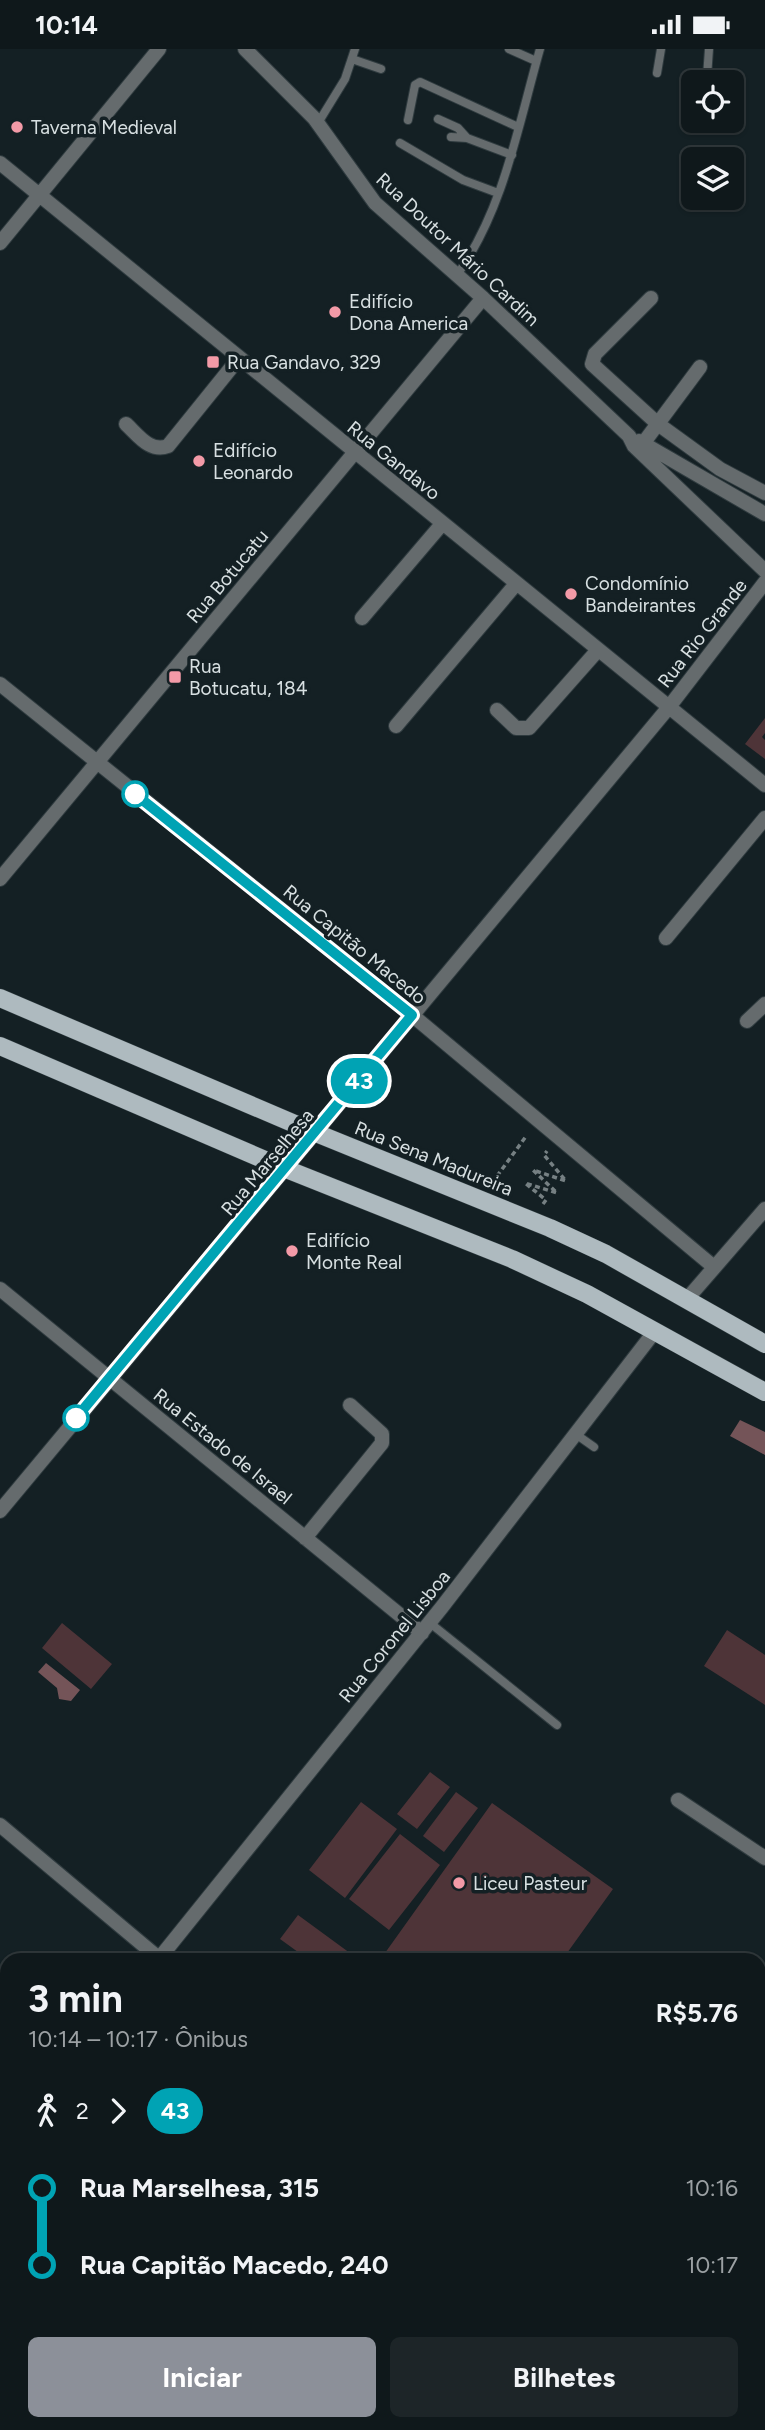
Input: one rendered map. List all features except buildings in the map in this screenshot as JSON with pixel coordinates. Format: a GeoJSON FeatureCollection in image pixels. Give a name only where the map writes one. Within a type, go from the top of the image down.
{"type":"FeatureCollection","features":[{"type":"Feature","properties":{"kind":"main road","name":"Rua Sena Madureira"},"geometry":{"type":"LineString","coordinates":[[0,998],[316,1133],[550,1228],[606,1254],[765,1344]]}},
{"type":"Feature","properties":{"kind":"main road"},"geometry":{"type":"LineString","coordinates":[[0,1046],[286,1169],[512,1259],[587,1294],[765,1392]]}},
{"type":"Feature","properties":{"kind":"street"},"geometry":{"type":"LineString","coordinates":[[0,243],[159,49]]}},
{"type":"Feature","properties":{"kind":"street","name":"Rua Doutor Mário Cardim"},"geometry":{"type":"LineString","coordinates":[[246,49],[318,123],[375,202],[483,298],[641,447],[765,571]]}},
{"type":"Feature","properties":{"kind":"street","name":"Rua Gandavo"},"geometry":{"type":"LineString","coordinates":[[0,163],[765,785]]}},
{"type":"Feature","properties":{"kind":"street","name":"Rua Botucatu"},"geometry":{"type":"LineString","coordinates":[[0,879],[483,298]]}},
{"type":"Feature","properties":{"kind":"street"},"geometry":{"type":"LineString","coordinates":[[651,298],[596,354],[592,365],[658,424],[720,469],[765,493]]}},
{"type":"Feature","properties":{"kind":"street"},"geometry":{"type":"LineString","coordinates":[[125,424],[152,447],[160,449],[167,446],[239,358]]}},
{"type":"Feature","properties":{"kind":"street"},"geometry":{"type":"LineString","coordinates":[[641,447],[700,367]]}},
{"type":"Feature","properties":{"kind":"street","name":"Rua Doutor Mário Cardim"},"geometry":{"type":"LineString","coordinates":[[641,447],[765,514]]}},
{"type":"Feature","properties":{"kind":"street"},"geometry":{"type":"LineString","coordinates":[[362,618],[442,524]]}},
{"type":"Feature","properties":{"kind":"street","name":"Rua Rio Grande"},"geometry":{"type":"LineString","coordinates":[[669,707],[765,582]]}},
{"type":"Feature","properties":{"kind":"street"},"geometry":{"type":"LineString","coordinates":[[396,726],[516,584]]}},
{"type":"Feature","properties":{"kind":"street"},"geometry":{"type":"LineString","coordinates":[[497,710],[516,728],[529,728],[598,650]]}},
{"type":"Feature","properties":{"kind":"street","name":"Rua Capitão Macedo"},"geometry":{"type":"LineString","coordinates":[[0,684],[412,1015],[714,1267]]}},
{"type":"Feature","properties":{"kind":"street","name":"Rua Marselhesa"},"geometry":{"type":"LineString","coordinates":[[0,1511],[669,707]]}},
{"type":"Feature","properties":{"kind":"street"},"geometry":{"type":"LineString","coordinates":[[666,938],[765,818]]}},
{"type":"Feature","properties":{"kind":"street"},"geometry":{"type":"LineString","coordinates":[[747,1021],[765,1005]]}},
{"type":"Feature","properties":{"kind":"street"},"geometry":{"type":"LineString","coordinates":[[687,1299],[765,1209]]}},
{"type":"Feature","properties":{"kind":"street","name":"Rua Estado de Israel"},"geometry":{"type":"LineString","coordinates":[[0,1289],[305,1538],[426,1628]]}},
{"type":"Feature","properties":{"kind":"street","name":"Rua Coronel Lisboa"},"geometry":{"type":"LineString","coordinates":[[164,1953],[426,1628],[655,1331]]}},
{"type":"Feature","properties":{"kind":"street"},"geometry":{"type":"LineString","coordinates":[[305,1538],[382,1443],[382,1434],[377,1428],[350,1405]]}},
{"type":"Feature","properties":{"kind":"street"},"geometry":{"type":"LineString","coordinates":[[678,1800],[765,1858]]}},
{"type":"Feature","properties":{"kind":"street"},"geometry":{"type":"LineString","coordinates":[[0,1825],[152,1953]]}},
{"type":"Feature","properties":{"kind":"lane"},"geometry":{"type":"LineString","coordinates":[[318,123],[345,79],[355,49]]}},
{"type":"Feature","properties":{"kind":"lane"},"geometry":{"type":"LineString","coordinates":[[509,49],[536,61]]}},
{"type":"Feature","properties":{"kind":"lane"},"geometry":{"type":"LineString","coordinates":[[457,275],[480,239],[512,155],[540,49]]}},
{"type":"Feature","properties":{"kind":"lane"},"geometry":{"type":"LineString","coordinates":[[657,73],[661,49]]}},
{"type":"Feature","properties":{"kind":"lane"},"geometry":{"type":"LineString","coordinates":[[708,70],[709,49]]}},
{"type":"Feature","properties":{"kind":"lane"},"geometry":{"type":"LineString","coordinates":[[352,59],[381,69]]}},
{"type":"Feature","properties":{"kind":"lane"},"geometry":{"type":"LineString","coordinates":[[408,120],[417,82],[518,127]]}},
{"type":"Feature","properties":{"kind":"lane"},"geometry":{"type":"LineString","coordinates":[[438,119],[460,129],[467,138]]}},
{"type":"Feature","properties":{"kind":"lane"},"geometry":{"type":"LineString","coordinates":[[451,137],[467,138],[512,155]]}},
{"type":"Feature","properties":{"kind":"lane"},"geometry":{"type":"LineString","coordinates":[[400,143],[463,180],[498,193]]}},
{"type":"Feature","properties":{"kind":"lane"},"geometry":{"type":"LineString","coordinates":[[577,1435],[594,1447]]}},
{"type":"Feature","properties":{"kind":"lane"},"geometry":{"type":"LineString","coordinates":[[426,1628],[557,1725]]}},
{"type":"Feature","properties":{"kind":"path"},"geometry":{"type":"LineString","coordinates":[[492,1183],[527,1135]]}},
{"type":"Feature","properties":{"kind":"path"},"geometry":{"type":"LineString","coordinates":[[542,1204],[546,1200],[525,1184],[557,1193],[533,1170],[566,1181],[544,1155],[547,1151]]}},
{"type":"Feature","properties":{"kind":"shaded area"},"geometry":{"type":"Polygon","coordinates":[[[765,718],[765,733],[762,737],[765,740],[765,759],[745,744],[765,718]]]}},
{"type":"Feature","properties":{"kind":"shaded area"},"geometry":{"type":"Polygon","coordinates":[[[740,1420],[765,1432],[765,1455],[730,1436],[740,1420]]]}},
{"type":"Feature","properties":{"kind":"shaded area"},"geometry":{"type":"Polygon","coordinates":[[[62,1623],[112,1664],[91,1689],[42,1648],[62,1623]]]}},
{"type":"Feature","properties":{"kind":"shaded area"},"geometry":{"type":"Polygon","coordinates":[[[727,1630],[765,1655],[765,1705],[704,1666],[727,1630]]]}},
{"type":"Feature","properties":{"kind":"shaded area"},"geometry":{"type":"Polygon","coordinates":[[[46,1663],[80,1690],[71,1701],[59,1699],[57,1688],[38,1672],[46,1663]]]}},
{"type":"Feature","properties":{"kind":"shaded area"},"geometry":{"type":"Polygon","coordinates":[[[430,1772],[450,1787],[417,1829],[397,1814],[430,1772]]]}},
{"type":"Feature","properties":{"kind":"shaded area"},"geometry":{"type":"Polygon","coordinates":[[[456,1792],[478,1808],[444,1852],[423,1836],[456,1792]]]}},
{"type":"Feature","properties":{"kind":"shaded area"},"geometry":{"type":"Polygon","coordinates":[[[361,1802],[397,1829],[345,1898],[309,1870],[361,1802]]]}},
{"type":"Feature","properties":{"kind":"shaded area"},"geometry":{"type":"Polygon","coordinates":[[[492,1803],[613,1889],[567,1953],[385,1953],[492,1803]]]}},
{"type":"Feature","properties":{"kind":"shaded area"},"geometry":{"type":"Polygon","coordinates":[[[400,1834],[440,1865],[389,1930],[349,1899],[400,1834]]]}},
{"type":"Feature","properties":{"kind":"shaded area"},"geometry":{"type":"Polygon","coordinates":[[[298,1915],[350,1953],[299,1953],[280,1939],[298,1915]]]}},
{"type":"Feature","properties":{"kind":"bus line","name":"43"},"geometry":{"type":"LineString","coordinates":[[76,1418],[338,1108],[412,1015],[135,794]]}},
{"type":"Feature","properties":{"kind":"place","name":"Taverna Medieval"},"geometry":{"type":"Point","coordinates":[17,127]}},
{"type":"Feature","properties":{"kind":"place","name":"Edifício Dona America"},"geometry":{"type":"Point","coordinates":[335,312]}},
{"type":"Feature","properties":{"kind":"place","name":"Rua Gandavo, 329"},"geometry":{"type":"Point","coordinates":[213,362]}},
{"type":"Feature","properties":{"kind":"place","name":"Edifício Leonardo"},"geometry":{"type":"Point","coordinates":[199,461]}},
{"type":"Feature","properties":{"kind":"place","name":"Condomínio Bandeirantes"},"geometry":{"type":"Point","coordinates":[571,594]}},
{"type":"Feature","properties":{"kind":"place","name":"Rua Botucatu, 184"},"geometry":{"type":"Point","coordinates":[175,677]}},
{"type":"Feature","properties":{"kind":"place","name":"Edifício Monte Real"},"geometry":{"type":"Point","coordinates":[292,1251]}},
{"type":"Feature","properties":{"kind":"place","name":"Liceu Pasteur"},"geometry":{"type":"Point","coordinates":[459,1883]}}]}
